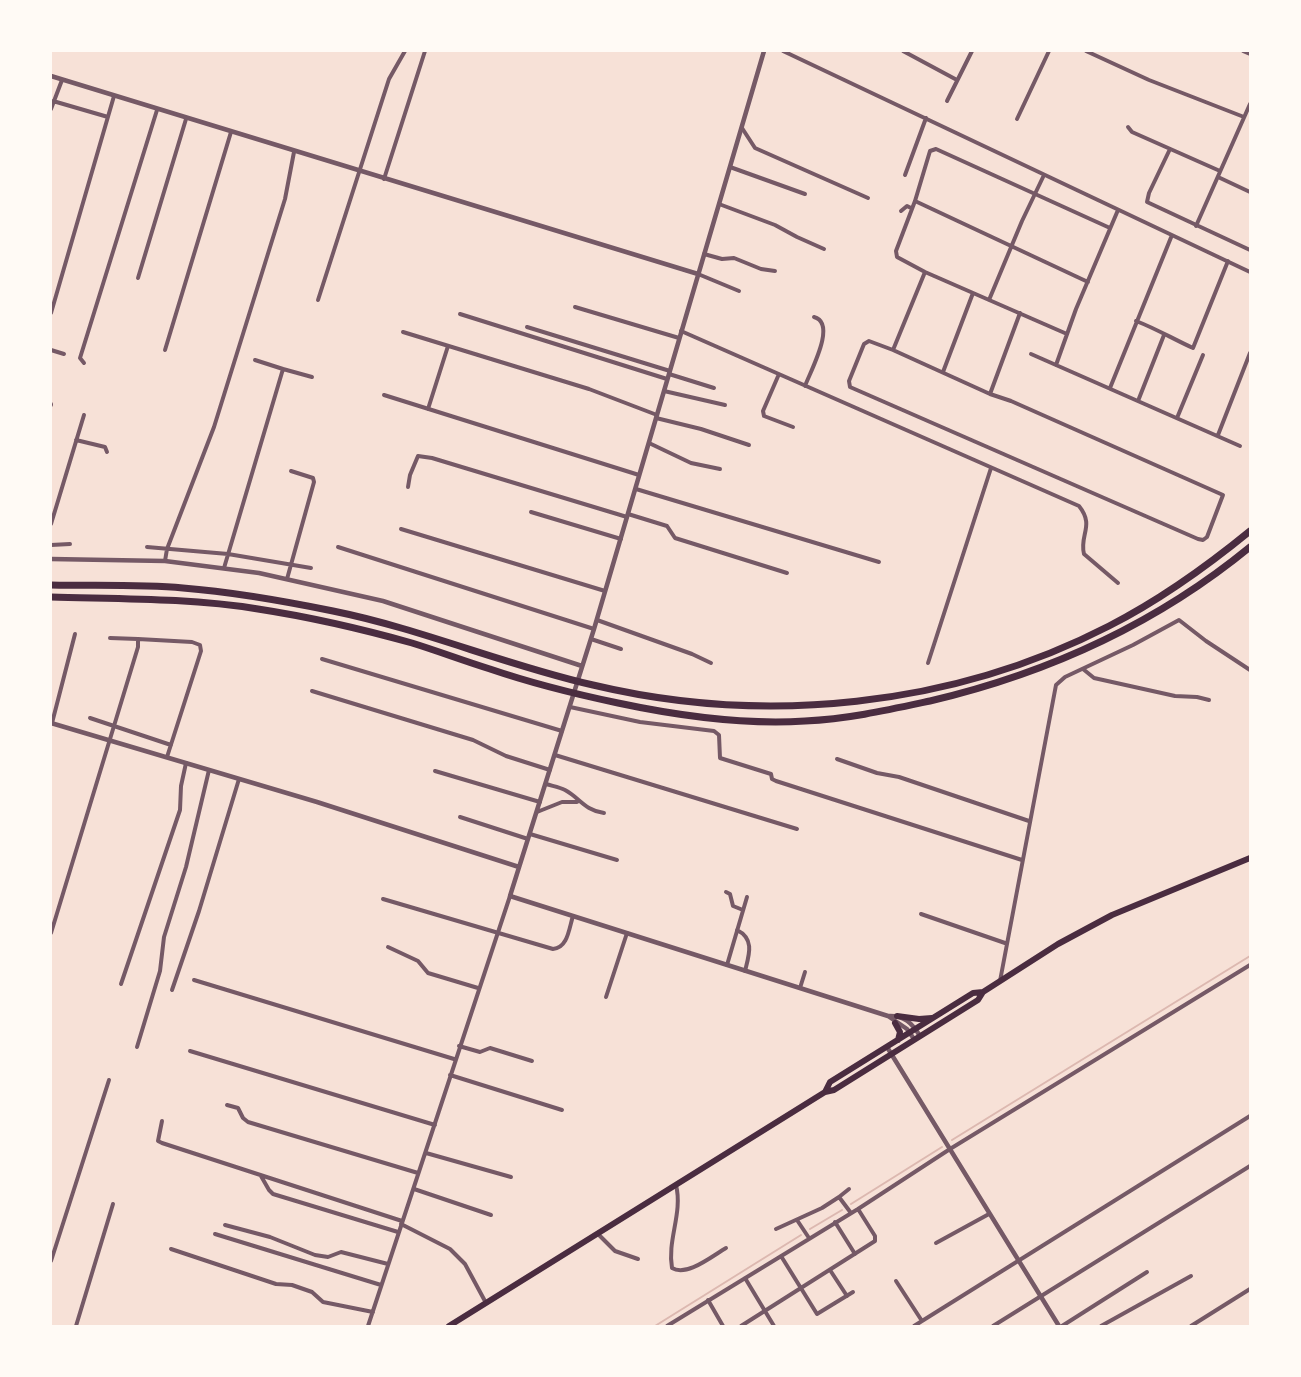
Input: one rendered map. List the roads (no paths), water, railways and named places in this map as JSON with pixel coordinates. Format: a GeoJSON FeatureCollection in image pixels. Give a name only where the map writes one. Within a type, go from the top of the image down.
{"type":"FeatureCollection","features":[{"type":"Feature","properties":{"kind":"highway"},"geometry":{"type":"LineString","coordinates":[[51,585],[183,588],[259,597],[336,611],[417,632],[497,659],[594,686],[686,702],[744,707],[806,706],[936,688],[1006,669],[1066,646],[1109,626],[1193,575],[1250,531]]}},
{"type":"Feature","properties":{"kind":"highway"},"geometry":{"type":"LineString","coordinates":[[51,597],[183,600],[257,609],[412,643],[493,670],[593,698],[686,715],[742,722],[804,722],[868,715],[994,685],[1082,652],[1182,597],[1250,547]]}},
{"type":"Feature","properties":{"kind":"highway"},"geometry":{"type":"LineString","coordinates":[[825,1092],[830,1082],[973,993],[983,992],[1000,982],[1058,944],[1112,915],[1250,858]]}},
{"type":"Feature","properties":{"kind":"highway"},"geometry":{"type":"LineString","coordinates":[[449,1326],[825,1092],[834,1090],[978,1000],[983,992]]}},
{"type":"Feature","properties":{"kind":"highway"},"geometry":{"type":"LineString","coordinates":[[898,1040],[900,1032],[896,1019],[933,1018]]}},
{"type":"Feature","properties":{"kind":"street"},"geometry":{"type":"LineString","coordinates":[[318,300],[389,80],[405,51]]}},
{"type":"Feature","properties":{"kind":"street"},"geometry":{"type":"LineString","coordinates":[[384,179],[425,51]]}},
{"type":"Feature","properties":{"kind":"street"},"geometry":{"type":"LineString","coordinates":[[368,1326],[570,707],[764,51]]}},
{"type":"Feature","properties":{"kind":"street"},"geometry":{"type":"LineString","coordinates":[[783,51],[1250,272]]}},
{"type":"Feature","properties":{"kind":"street"},"geometry":{"type":"LineString","coordinates":[[903,51],[957,80]]}},
{"type":"Feature","properties":{"kind":"street"},"geometry":{"type":"LineString","coordinates":[[947,101],[972,51]]}},
{"type":"Feature","properties":{"kind":"street"},"geometry":{"type":"LineString","coordinates":[[1017,119],[1049,51]]}},
{"type":"Feature","properties":{"kind":"street"},"geometry":{"type":"LineString","coordinates":[[1086,51],[1149,80],[1247,116]]}},
{"type":"Feature","properties":{"kind":"street"},"geometry":{"type":"LineString","coordinates":[[1243,51],[1250,54]]}},
{"type":"Feature","properties":{"kind":"street"},"geometry":{"type":"LineString","coordinates":[[51,76],[698,274],[739,291]]}},
{"type":"Feature","properties":{"kind":"street"},"geometry":{"type":"LineString","coordinates":[[51,109],[62,80]]}},
{"type":"Feature","properties":{"kind":"street"},"geometry":{"type":"LineString","coordinates":[[51,313],[114,96]]}},
{"type":"Feature","properties":{"kind":"street"},"geometry":{"type":"LineString","coordinates":[[53,101],[108,117]]}},
{"type":"Feature","properties":{"kind":"street"},"geometry":{"type":"LineString","coordinates":[[1196,226],[1247,116],[1250,104]]}},
{"type":"Feature","properties":{"kind":"street"},"geometry":{"type":"LineString","coordinates":[[84,363],[80,358],[157,110]]}},
{"type":"Feature","properties":{"kind":"street"},"geometry":{"type":"LineString","coordinates":[[905,175],[926,118]]}},
{"type":"Feature","properties":{"kind":"street"},"geometry":{"type":"LineString","coordinates":[[138,278],[186,119]]}},
{"type":"Feature","properties":{"kind":"street"},"geometry":{"type":"LineString","coordinates":[[1128,127],[1132,132],[1220,171]]}},
{"type":"Feature","properties":{"kind":"street"},"geometry":{"type":"LineString","coordinates":[[741,128],[755,148],[868,198]]}},
{"type":"Feature","properties":{"kind":"street"},"geometry":{"type":"LineString","coordinates":[[165,350],[231,132]]}},
{"type":"Feature","properties":{"kind":"street"},"geometry":{"type":"LineString","coordinates":[[1067,334],[925,272],[897,256],[896,251],[915,201],[930,151],[933,148],[1110,228]]}},
{"type":"Feature","properties":{"kind":"street"},"geometry":{"type":"LineString","coordinates":[[1170,149],[1147,202],[1250,250]]}},
{"type":"Feature","properties":{"kind":"street"},"geometry":{"type":"LineString","coordinates":[[165,561],[167,549],[214,427],[285,199],[294,152]]}},
{"type":"Feature","properties":{"kind":"street"},"geometry":{"type":"LineString","coordinates":[[730,167],[805,194]]}},
{"type":"Feature","properties":{"kind":"street"},"geometry":{"type":"LineString","coordinates":[[989,300],[1044,175]]}},
{"type":"Feature","properties":{"kind":"street"},"geometry":{"type":"LineString","coordinates":[[1218,177],[1250,192]]}},
{"type":"Feature","properties":{"kind":"street"},"geometry":{"type":"LineString","coordinates":[[915,201],[1088,282]]}},
{"type":"Feature","properties":{"kind":"street"},"geometry":{"type":"LineString","coordinates":[[719,204],[775,225],[824,249]]}},
{"type":"Feature","properties":{"kind":"street"},"geometry":{"type":"LineString","coordinates":[[901,211],[907,206],[911,208]]}},
{"type":"Feature","properties":{"kind":"street"},"geometry":{"type":"LineString","coordinates":[[1056,365],[1118,210]]}},
{"type":"Feature","properties":{"kind":"street"},"geometry":{"type":"LineString","coordinates":[[1110,388],[1172,235]]}},
{"type":"Feature","properties":{"kind":"street"},"geometry":{"type":"LineString","coordinates":[[704,254],[722,259],[734,258],[761,269],[775,271]]}},
{"type":"Feature","properties":{"kind":"street"},"geometry":{"type":"LineString","coordinates":[[1137,321],[1161,330],[1164,335],[1193,348],[1228,261]]}},
{"type":"Feature","properties":{"kind":"street"},"geometry":{"type":"LineString","coordinates":[[893,350],[925,272]]}},
{"type":"Feature","properties":{"kind":"street"},"geometry":{"type":"LineString","coordinates":[[943,372],[973,293]]}},
{"type":"Feature","properties":{"kind":"street"},"geometry":{"type":"LineString","coordinates":[[575,307],[679,338]]}},
{"type":"Feature","properties":{"kind":"street"},"geometry":{"type":"LineString","coordinates":[[990,394],[1020,313]]}},
{"type":"Feature","properties":{"kind":"street"},"geometry":{"type":"LineString","coordinates":[[459,314],[714,388]]}},
{"type":"Feature","properties":{"kind":"street"},"geometry":{"type":"LineString","coordinates":[[805,386],[824,336],[823,323],[814,317]]}},
{"type":"Feature","properties":{"kind":"street"},"geometry":{"type":"LineString","coordinates":[[527,327],[668,375]]}},
{"type":"Feature","properties":{"kind":"street"},"geometry":{"type":"LineString","coordinates":[[681,331],[1078,506],[1085,514],[1087,526],[1084,554],[1118,583]]}},
{"type":"Feature","properties":{"kind":"street"},"geometry":{"type":"LineString","coordinates":[[403,332],[589,389],[657,416],[749,445]]}},
{"type":"Feature","properties":{"kind":"street"},"geometry":{"type":"LineString","coordinates":[[1138,402],[1164,335]]}},
{"type":"Feature","properties":{"kind":"street"},"geometry":{"type":"LineString","coordinates":[[868,341],[943,372],[1223,495],[1207,537],[1203,540],[1198,539],[850,387],[849,384],[864,344],[868,341]]}},
{"type":"Feature","properties":{"kind":"street"},"geometry":{"type":"LineString","coordinates":[[428,409],[448,346]]}},
{"type":"Feature","properties":{"kind":"street"},"geometry":{"type":"LineString","coordinates":[[51,350],[64,354]]}},
{"type":"Feature","properties":{"kind":"street"},"geometry":{"type":"LineString","coordinates":[[1218,435],[1250,353]]}},
{"type":"Feature","properties":{"kind":"street"},"geometry":{"type":"LineString","coordinates":[[1031,354],[1240,446]]}},
{"type":"Feature","properties":{"kind":"street"},"geometry":{"type":"LineString","coordinates":[[1177,418],[1203,355]]}},
{"type":"Feature","properties":{"kind":"street"},"geometry":{"type":"LineString","coordinates":[[255,360],[312,377]]}},
{"type":"Feature","properties":{"kind":"street"},"geometry":{"type":"LineString","coordinates":[[224,568],[283,369]]}},
{"type":"Feature","properties":{"kind":"street"},"geometry":{"type":"LineString","coordinates":[[779,374],[763,411],[764,416],[793,427]]}},
{"type":"Feature","properties":{"kind":"street"},"geometry":{"type":"LineString","coordinates":[[664,391],[725,405]]}},
{"type":"Feature","properties":{"kind":"street"},"geometry":{"type":"LineString","coordinates":[[384,395],[639,475]]}},
{"type":"Feature","properties":{"kind":"street"},"geometry":{"type":"LineString","coordinates":[[51,524],[84,415]]}},
{"type":"Feature","properties":{"kind":"street"},"geometry":{"type":"LineString","coordinates":[[76,440],[105,447],[107,452]]}},
{"type":"Feature","properties":{"kind":"street"},"geometry":{"type":"LineString","coordinates":[[649,444],[691,463],[720,469]]}},
{"type":"Feature","properties":{"kind":"street"},"geometry":{"type":"LineString","coordinates":[[408,487],[418,456],[442,461],[667,526],[675,538],[787,573]]}},
{"type":"Feature","properties":{"kind":"street"},"geometry":{"type":"LineString","coordinates":[[928,663],[991,468]]}},
{"type":"Feature","properties":{"kind":"street"},"geometry":{"type":"LineString","coordinates":[[288,579],[314,482],[313,478],[291,471]]}},
{"type":"Feature","properties":{"kind":"street"},"geometry":{"type":"LineString","coordinates":[[636,489],[879,562]]}},
{"type":"Feature","properties":{"kind":"street"},"geometry":{"type":"LineString","coordinates":[[531,512],[621,539]]}},
{"type":"Feature","properties":{"kind":"street"},"geometry":{"type":"LineString","coordinates":[[401,530],[605,591]]}},
{"type":"Feature","properties":{"kind":"street"},"geometry":{"type":"LineString","coordinates":[[51,545],[70,544]]}},
{"type":"Feature","properties":{"kind":"street"},"geometry":{"type":"LineString","coordinates":[[147,547],[228,554],[311,568]]}},
{"type":"Feature","properties":{"kind":"street"},"geometry":{"type":"LineString","coordinates":[[338,547],[594,629]]}},
{"type":"Feature","properties":{"kind":"street"},"geometry":{"type":"LineString","coordinates":[[51,559],[165,561],[288,579],[383,601],[582,666]]}},
{"type":"Feature","properties":{"kind":"street"},"geometry":{"type":"LineString","coordinates":[[597,620],[711,663]]}},
{"type":"Feature","properties":{"kind":"street"},"geometry":{"type":"LineString","coordinates":[[1000,982],[1005,943],[1056,685],[1065,677],[1132,645],[1175,620],[1179,620],[1250,670]]}},
{"type":"Feature","properties":{"kind":"street"},"geometry":{"type":"LineString","coordinates":[[75,634],[52,723],[186,762],[519,867]]}},
{"type":"Feature","properties":{"kind":"street"},"geometry":{"type":"LineString","coordinates":[[110,638],[192,642],[201,645],[167,757]]}},
{"type":"Feature","properties":{"kind":"street"},"geometry":{"type":"LineString","coordinates":[[51,933],[116,727],[138,647],[138,639]]}},
{"type":"Feature","properties":{"kind":"street"},"geometry":{"type":"LineString","coordinates":[[591,639],[621,649]]}},
{"type":"Feature","properties":{"kind":"street"},"geometry":{"type":"LineString","coordinates":[[322,659],[562,732]]}},
{"type":"Feature","properties":{"kind":"street"},"geometry":{"type":"LineString","coordinates":[[1083,669],[1094,678],[1175,696],[1209,700]]}},
{"type":"Feature","properties":{"kind":"street"},"geometry":{"type":"LineString","coordinates":[[312,691],[473,740],[506,756],[550,770]]}},
{"type":"Feature","properties":{"kind":"street"},"geometry":{"type":"LineString","coordinates":[[570,707],[640,722],[714,731],[719,735],[720,758],[771,774],[772,779],[776,781],[1022,860]]}},
{"type":"Feature","properties":{"kind":"street"},"geometry":{"type":"LineString","coordinates":[[90,718],[171,745]]}},
{"type":"Feature","properties":{"kind":"street"},"geometry":{"type":"LineString","coordinates":[[555,755],[796,830]]}},
{"type":"Feature","properties":{"kind":"street"},"geometry":{"type":"LineString","coordinates":[[837,759],[877,773],[899,777],[1029,821]]}},
{"type":"Feature","properties":{"kind":"street"},"geometry":{"type":"LineString","coordinates":[[121,984],[180,810],[181,786],[186,762]]}},
{"type":"Feature","properties":{"kind":"street"},"geometry":{"type":"LineString","coordinates":[[137,1047],[160,971],[164,937],[186,867],[209,770]]}},
{"type":"Feature","properties":{"kind":"street"},"geometry":{"type":"LineString","coordinates":[[435,771],[540,802]]}},
{"type":"Feature","properties":{"kind":"street"},"geometry":{"type":"LineString","coordinates":[[172,990],[199,911],[239,779]]}},
{"type":"Feature","properties":{"kind":"street"},"geometry":{"type":"LineString","coordinates":[[546,784],[565,790],[578,802],[597,812],[604,813]]}},
{"type":"Feature","properties":{"kind":"street"},"geometry":{"type":"LineString","coordinates":[[537,812],[562,802],[578,802]]}},
{"type":"Feature","properties":{"kind":"street"},"geometry":{"type":"LineString","coordinates":[[460,817],[617,860]]}},
{"type":"Feature","properties":{"kind":"street"},"geometry":{"type":"LineString","coordinates":[[726,892],[730,894],[733,906],[743,910]]}},
{"type":"Feature","properties":{"kind":"street"},"geometry":{"type":"LineString","coordinates":[[510,896],[908,1021],[917,1037]]}},
{"type":"Feature","properties":{"kind":"street"},"geometry":{"type":"LineString","coordinates":[[727,965],[747,897]]}},
{"type":"Feature","properties":{"kind":"street"},"geometry":{"type":"LineString","coordinates":[[383,898],[553,949],[564,945],[573,916]]}},
{"type":"Feature","properties":{"kind":"street"},"geometry":{"type":"LineString","coordinates":[[921,914],[1005,943]]}},
{"type":"Feature","properties":{"kind":"street"},"geometry":{"type":"LineString","coordinates":[[737,930],[748,940],[750,951],[745,971]]}},
{"type":"Feature","properties":{"kind":"street"},"geometry":{"type":"LineString","coordinates":[[606,997],[627,933]]}},
{"type":"Feature","properties":{"kind":"street"},"geometry":{"type":"LineString","coordinates":[[388,947],[418,961],[429,973],[478,988]]}},
{"type":"Feature","properties":{"kind":"street"},"geometry":{"type":"LineString","coordinates":[[669,1326],[950,1149],[1250,965]]}},
{"type":"Feature","properties":{"kind":"street"},"geometry":{"type":"LineString","coordinates":[[800,988],[805,972]]}},
{"type":"Feature","properties":{"kind":"street"},"geometry":{"type":"LineString","coordinates":[[194,980],[454,1059]]}},
{"type":"Feature","properties":{"kind":"street"},"geometry":{"type":"LineString","coordinates":[[459,1046],[480,1052],[490,1048],[532,1061]]}},
{"type":"Feature","properties":{"kind":"street"},"geometry":{"type":"LineString","coordinates":[[887,1047],[1060,1326],[1147,1272]]}},
{"type":"Feature","properties":{"kind":"street"},"geometry":{"type":"LineString","coordinates":[[190,1052],[435,1125]]}},
{"type":"Feature","properties":{"kind":"street"},"geometry":{"type":"LineString","coordinates":[[450,1076],[562,1110]]}},
{"type":"Feature","properties":{"kind":"street"},"geometry":{"type":"LineString","coordinates":[[51,1261],[109,1080]]}},
{"type":"Feature","properties":{"kind":"street"},"geometry":{"type":"LineString","coordinates":[[227,1105],[238,1108],[248,1122],[418,1173]]}},
{"type":"Feature","properties":{"kind":"street"},"geometry":{"type":"LineString","coordinates":[[914,1326],[1250,1116]]}},
{"type":"Feature","properties":{"kind":"street"},"geometry":{"type":"LineString","coordinates":[[162,1121],[158,1137],[162,1143],[402,1222],[450,1249],[465,1264],[486,1303]]}},
{"type":"Feature","properties":{"kind":"street"},"geometry":{"type":"LineString","coordinates":[[426,1153],[511,1177]]}},
{"type":"Feature","properties":{"kind":"street"},"geometry":{"type":"LineString","coordinates":[[993,1326],[1250,1166]]}},
{"type":"Feature","properties":{"kind":"street"},"geometry":{"type":"LineString","coordinates":[[260,1175],[273,1194],[398,1232]]}},
{"type":"Feature","properties":{"kind":"street"},"geometry":{"type":"LineString","coordinates":[[676,1185],[678,1198],[670,1252],[672,1268],[678,1271],[687,1269],[726,1248]]}},
{"type":"Feature","properties":{"kind":"street"},"geometry":{"type":"LineString","coordinates":[[776,1229],[822,1208],[849,1189]]}},
{"type":"Feature","properties":{"kind":"street"},"geometry":{"type":"LineString","coordinates":[[414,1190],[491,1215]]}},
{"type":"Feature","properties":{"kind":"street"},"geometry":{"type":"LineString","coordinates":[[839,1197],[851,1213]]}},
{"type":"Feature","properties":{"kind":"street"},"geometry":{"type":"LineString","coordinates":[[76,1326],[112,1204]]}},
{"type":"Feature","properties":{"kind":"street"},"geometry":{"type":"LineString","coordinates":[[741,1326],[875,1241],[875,1236],[858,1209]]}},
{"type":"Feature","properties":{"kind":"street"},"geometry":{"type":"LineString","coordinates":[[936,1243],[989,1214]]}},
{"type":"Feature","properties":{"kind":"street"},"geometry":{"type":"LineString","coordinates":[[797,1220],[810,1238]]}},
{"type":"Feature","properties":{"kind":"street"},"geometry":{"type":"LineString","coordinates":[[836,1222],[855,1254]]}},
{"type":"Feature","properties":{"kind":"street"},"geometry":{"type":"LineString","coordinates":[[225,1225],[270,1237],[315,1255],[328,1257],[341,1252],[388,1264]]}},
{"type":"Feature","properties":{"kind":"street"},"geometry":{"type":"LineString","coordinates":[[215,1234],[381,1285]]}},
{"type":"Feature","properties":{"kind":"street"},"geometry":{"type":"LineString","coordinates":[[598,1234],[615,1251],[632,1259],[638,1259]]}},
{"type":"Feature","properties":{"kind":"street"},"geometry":{"type":"LineString","coordinates":[[171,1249],[276,1284],[312,1292],[323,1302],[373,1312]]}},
{"type":"Feature","properties":{"kind":"street"},"geometry":{"type":"LineString","coordinates":[[782,1256],[817,1314],[854,1292]]}},
{"type":"Feature","properties":{"kind":"street"},"geometry":{"type":"LineString","coordinates":[[830,1270],[847,1296]]}},
{"type":"Feature","properties":{"kind":"street"},"geometry":{"type":"LineString","coordinates":[[1101,1326],[1191,1276]]}},
{"type":"Feature","properties":{"kind":"street"},"geometry":{"type":"LineString","coordinates":[[745,1278],[774,1326]]}},
{"type":"Feature","properties":{"kind":"street"},"geometry":{"type":"LineString","coordinates":[[897,1281],[922,1321]]}},
{"type":"Feature","properties":{"kind":"street"},"geometry":{"type":"LineString","coordinates":[[1191,1326],[1250,1289]]}},
{"type":"Feature","properties":{"kind":"street"},"geometry":{"type":"LineString","coordinates":[[708,1300],[723,1326]]}},
{"type":"Feature","properties":{"kind":"waterway"},"geometry":{"type":"LineString","coordinates":[[952,1140],[1250,956]]}},
{"type":"Feature","properties":{"kind":"waterway"},"geometry":{"type":"LineString","coordinates":[[851,1204],[942,1147]]}},
{"type":"Feature","properties":{"kind":"waterway"},"geometry":{"type":"LineString","coordinates":[[810,1229],[842,1210]]}},
{"type":"Feature","properties":{"kind":"waterway"},"geometry":{"type":"LineString","coordinates":[[655,1326],[801,1235]]}}]}
